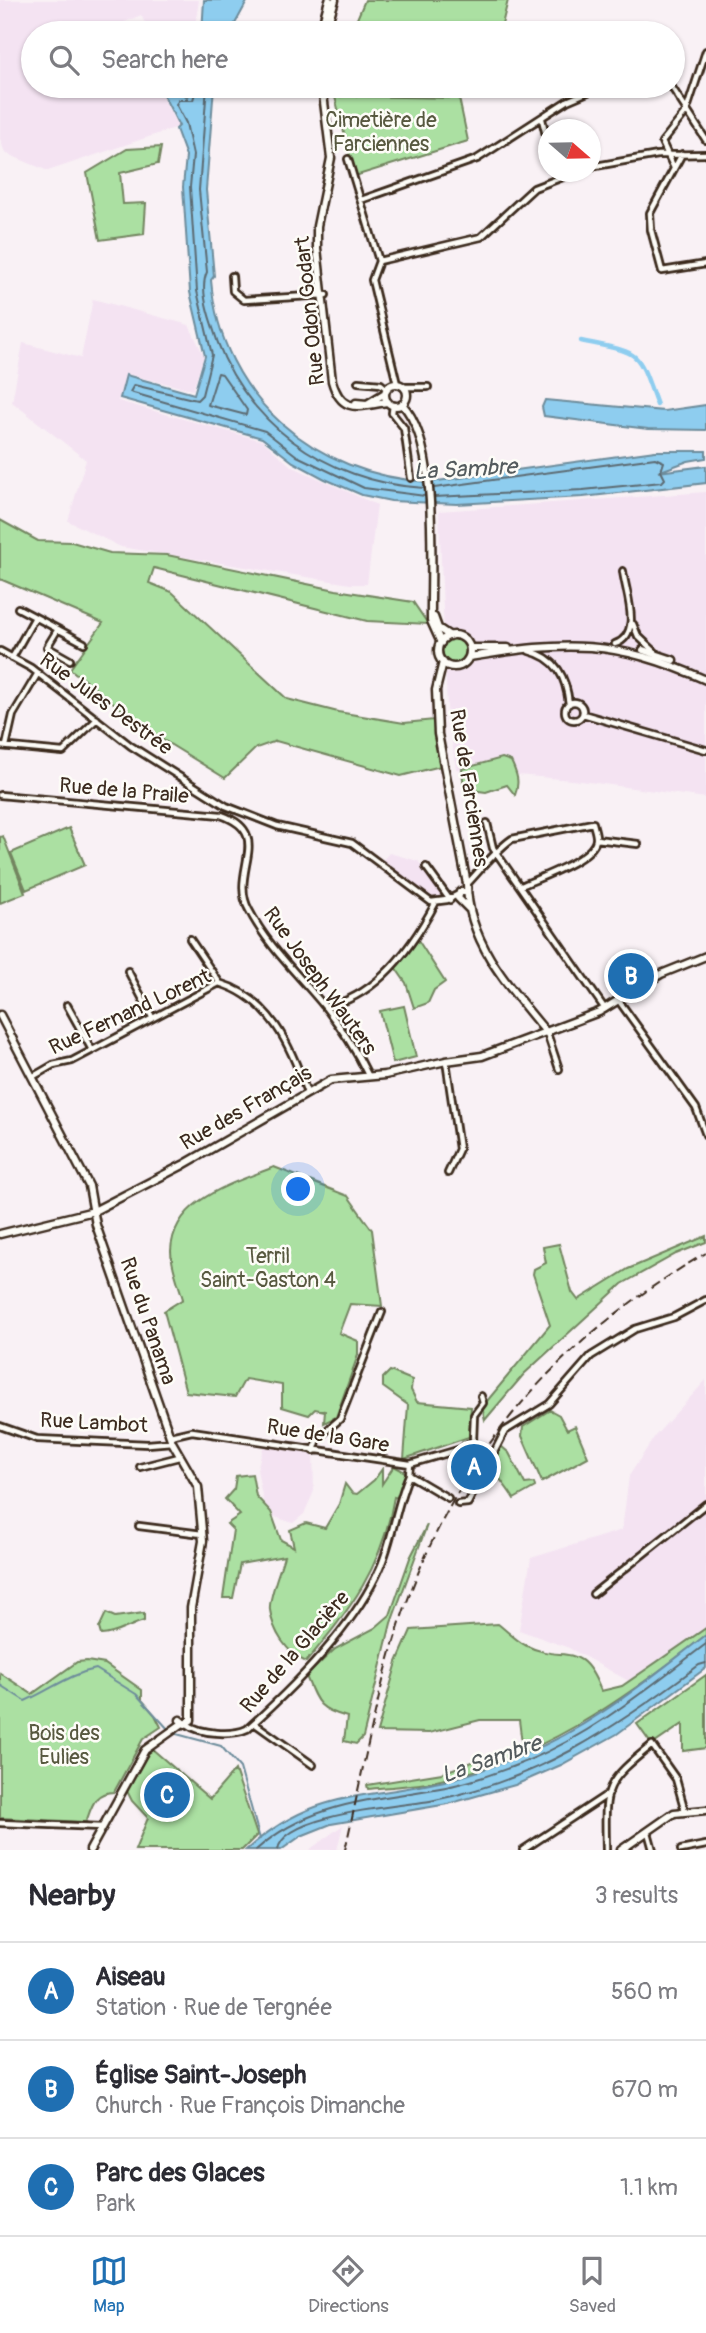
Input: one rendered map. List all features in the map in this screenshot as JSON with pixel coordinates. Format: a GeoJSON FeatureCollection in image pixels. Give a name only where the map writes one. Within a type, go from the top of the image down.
{"type":"FeatureCollection","features":[{"type":"Feature","properties":{"kind":"street"},"geometry":{"type":"LineString","coordinates":[[326,21],[332,0]]}},
{"type":"Feature","properties":{"kind":"street"},"geometry":{"type":"LineString","coordinates":[[674,169],[663,147],[664,137],[686,112],[706,51]]}},
{"type":"Feature","properties":{"kind":"street","name":"Rue Odon Godart"},"geometry":{"type":"LineString","coordinates":[[325,98],[335,158],[321,229],[324,295],[335,392],[352,406],[363,408],[402,404]]}},
{"type":"Feature","properties":{"kind":"street"},"geometry":{"type":"LineString","coordinates":[[361,200],[467,164],[574,98]]}},
{"type":"Feature","properties":{"kind":"street"},"geometry":{"type":"LineString","coordinates":[[678,98],[706,140]]}},
{"type":"Feature","properties":{"kind":"street"},"geometry":{"type":"LineString","coordinates":[[682,154],[650,213],[651,230],[662,271],[706,264]]}},
{"type":"Feature","properties":{"kind":"street"},"geometry":{"type":"LineString","coordinates":[[601,165],[667,155],[706,154]]}},
{"type":"Feature","properties":{"kind":"street"},"geometry":{"type":"LineString","coordinates":[[348,159],[379,261],[372,280],[400,385],[407,396],[402,404],[419,430],[427,470],[432,624],[441,643]]}},
{"type":"Feature","properties":{"kind":"street"},"geometry":{"type":"LineString","coordinates":[[379,261],[481,237],[527,194],[546,182]]}},
{"type":"Feature","properties":{"kind":"street"},"geometry":{"type":"LineString","coordinates":[[232,276],[233,291],[244,300],[324,295]]}},
{"type":"Feature","properties":{"kind":"street","name":"Rue Odon Godart"},"geometry":{"type":"LineString","coordinates":[[324,295],[339,391],[357,404],[368,404],[386,391]]}},
{"type":"Feature","properties":{"kind":"street"},"geometry":{"type":"LineString","coordinates":[[358,382],[381,384],[386,391],[392,413],[404,428],[411,478]]}},
{"type":"Feature","properties":{"kind":"street"},"geometry":{"type":"LineString","coordinates":[[386,391],[400,385],[428,387]]}},
{"type":"Feature","properties":{"kind":"street"},"geometry":{"type":"LineString","coordinates":[[615,644],[630,635],[623,571]]}},
{"type":"Feature","properties":{"kind":"street"},"geometry":{"type":"LineString","coordinates":[[18,608],[84,643]]}},
{"type":"Feature","properties":{"kind":"street"},"geometry":{"type":"LineString","coordinates":[[432,611],[439,628],[450,636],[463,637],[470,648],[469,657],[463,664],[454,667],[443,662],[438,651],[441,643],[450,636]]}},
{"type":"Feature","properties":{"kind":"street"},"geometry":{"type":"LineString","coordinates":[[12,658],[35,617]]}},
{"type":"Feature","properties":{"kind":"street"},"geometry":{"type":"LineString","coordinates":[[630,617],[638,636],[656,653]]}},
{"type":"Feature","properties":{"kind":"street"},"geometry":{"type":"LineString","coordinates":[[58,629],[47,647],[69,660]]}},
{"type":"Feature","properties":{"kind":"street"},"geometry":{"type":"LineString","coordinates":[[470,648],[486,650],[584,641],[615,644],[656,653],[706,678]]}},
{"type":"Feature","properties":{"kind":"street"},"geometry":{"type":"LineString","coordinates":[[469,657],[563,645],[614,648],[665,661],[706,678]]}},
{"type":"Feature","properties":{"kind":"street"},"geometry":{"type":"LineString","coordinates":[[525,650],[544,655],[555,663],[569,704],[566,714],[571,720],[578,719],[583,714]]}},
{"type":"Feature","properties":{"kind":"street","name":"Rue Jules Destrée"},"geometry":{"type":"LineString","coordinates":[[0,651],[37,673],[131,746],[226,806],[277,826],[352,843],[411,888],[436,902]]}},
{"type":"Feature","properties":{"kind":"street","name":"Rue de Farciennes"},"geometry":{"type":"LineString","coordinates":[[443,662],[437,699],[444,771],[467,884]]}},
{"type":"Feature","properties":{"kind":"street","name":"Rue de Farciennes"},"geometry":{"type":"LineString","coordinates":[[437,699],[442,679],[454,667]]}},
{"type":"Feature","properties":{"kind":"street"},"geometry":{"type":"LineString","coordinates":[[37,673],[13,715],[3,746],[63,752],[97,719]]}},
{"type":"Feature","properties":{"kind":"street"},"geometry":{"type":"LineString","coordinates":[[569,704],[580,704],[583,714]]}},
{"type":"Feature","properties":{"kind":"street"},"geometry":{"type":"LineString","coordinates":[[583,714],[706,750]]}},
{"type":"Feature","properties":{"kind":"street","name":"Rue de la Praile"},"geometry":{"type":"LineString","coordinates":[[0,795],[222,815],[242,825]]}},
{"type":"Feature","properties":{"kind":"street"},"geometry":{"type":"LineString","coordinates":[[222,815],[226,806]]}},
{"type":"Feature","properties":{"kind":"street"},"geometry":{"type":"LineString","coordinates":[[242,825],[246,816]]}},
{"type":"Feature","properties":{"kind":"street"},"geometry":{"type":"LineString","coordinates":[[487,823],[496,853],[605,1009]]}},
{"type":"Feature","properties":{"kind":"street"},"geometry":{"type":"LineString","coordinates":[[325,1007],[340,1004],[363,991],[395,965],[416,937],[436,902],[460,897],[467,884],[512,839],[593,823],[596,839],[592,847],[570,864],[521,886]]}},
{"type":"Feature","properties":{"kind":"street","name":"Rue Joseph Wauters"},"geometry":{"type":"LineString","coordinates":[[242,825],[249,836],[250,847],[241,881],[242,897],[293,974],[325,1007],[368,1075]]}},
{"type":"Feature","properties":{"kind":"street"},"geometry":{"type":"LineString","coordinates":[[596,839],[638,844]]}},
{"type":"Feature","properties":{"kind":"street"},"geometry":{"type":"LineString","coordinates":[[426,867],[460,897],[469,909],[491,961],[547,1033],[559,1069]]}},
{"type":"Feature","properties":{"kind":"street"},"geometry":{"type":"LineString","coordinates":[[190,940],[219,983]]}},
{"type":"Feature","properties":{"kind":"street","name":"Rue des Français"},"geometry":{"type":"LineString","coordinates":[[0,1234],[94,1212],[183,1165],[331,1080],[385,1075],[482,1056],[605,1009],[661,974],[706,956]]}},
{"type":"Feature","properties":{"kind":"street"},"geometry":{"type":"LineString","coordinates":[[128,971],[152,1017]]}},
{"type":"Feature","properties":{"kind":"street","name":"Rue Fernand Lorent"},"geometry":{"type":"LineString","coordinates":[[34,1076],[53,1065],[72,1061],[219,983],[237,988],[262,1006],[280,1030],[307,1093]]}},
{"type":"Feature","properties":{"kind":"street"},"geometry":{"type":"LineString","coordinates":[[619,1001],[696,1108],[706,1135]]}},
{"type":"Feature","properties":{"kind":"street"},"geometry":{"type":"LineString","coordinates":[[67,1006],[92,1050]]}},
{"type":"Feature","properties":{"kind":"street","name":"Rue du Panama"},"geometry":{"type":"LineString","coordinates":[[1,1018],[34,1076],[89,1186],[94,1212],[171,1439]]}},
{"type":"Feature","properties":{"kind":"street"},"geometry":{"type":"LineString","coordinates":[[446,1061],[459,1149],[448,1173]]}},
{"type":"Feature","properties":{"kind":"street"},"geometry":{"type":"LineString","coordinates":[[458,1504],[468,1503],[505,1431],[549,1404],[591,1356],[635,1329],[674,1317],[706,1300]]}},
{"type":"Feature","properties":{"kind":"street"},"geometry":{"type":"LineString","coordinates":[[314,1451],[318,1438],[340,1419],[382,1312]]}},
{"type":"Feature","properties":{"kind":"street","name":"Rue de la Gare"},"geometry":{"type":"LineString","coordinates":[[171,1439],[192,1431],[410,1464],[461,1449],[473,1441],[474,1415],[483,1403],[481,1396]]}},
{"type":"Feature","properties":{"kind":"street","name":"Rue Lambot"},"geometry":{"type":"LineString","coordinates":[[0,1426],[37,1439],[148,1444],[171,1439],[198,1487],[203,1534],[191,1608],[186,1717]]}},
{"type":"Feature","properties":{"kind":"street","name":"Rue Lambot"},"geometry":{"type":"LineString","coordinates":[[140,1467],[179,1457]]}},
{"type":"Feature","properties":{"kind":"street","name":"Rue de la Glacière"},"geometry":{"type":"LineString","coordinates":[[186,1717],[194,1729],[242,1732],[254,1723],[333,1639],[360,1606],[380,1567],[410,1475],[410,1464]]}},
{"type":"Feature","properties":{"kind":"street"},"geometry":{"type":"LineString","coordinates":[[410,1475],[448,1498]]}},
{"type":"Feature","properties":{"kind":"street"},"geometry":{"type":"LineString","coordinates":[[593,1594],[706,1504]]}},
{"type":"Feature","properties":{"kind":"street"},"geometry":{"type":"LineString","coordinates":[[139,1526],[203,1534]]}},
{"type":"Feature","properties":{"kind":"street"},"geometry":{"type":"LineString","coordinates":[[90,1850],[145,1750],[186,1717]]}},
{"type":"Feature","properties":{"kind":"street"},"geometry":{"type":"LineString","coordinates":[[254,1723],[313,1765]]}},
{"type":"Feature","properties":{"kind":"street"},"geometry":{"type":"LineString","coordinates":[[607,1850],[606,1796],[612,1780],[652,1745],[676,1779],[685,1811]]}},
{"type":"Feature","properties":{"kind":"street"},"geometry":{"type":"LineString","coordinates":[[523,1850],[606,1796]]}},
{"type":"Feature","properties":{"kind":"street"},"geometry":{"type":"LineString","coordinates":[[621,1850],[674,1813],[706,1810]]}},
{"type":"Feature","properties":{"kind":"street"},"geometry":{"type":"LineString","coordinates":[[0,1823],[102,1827]]}},
{"type":"Feature","properties":{"kind":"street"},"geometry":{"type":"LineString","coordinates":[[647,1831],[653,1850]]}},
{"type":"Feature","properties":{"kind":"street"},"geometry":{"type":"LineString","coordinates":[[681,1850],[706,1844]]}},
{"type":"Feature","properties":{"kind":"shaded area"},"geometry":{"type":"Polygon","coordinates":[[[0,0],[199,0],[196,21],[144,21],[141,15],[127,21],[21,21],[21,98],[163,98],[178,127],[48,171],[5,153],[0,139],[0,0]]]}},
{"type":"Feature","properties":{"kind":"shaded area"},"geometry":{"type":"Polygon","coordinates":[[[93,299],[189,325],[204,356],[193,390],[126,374],[118,401],[263,441],[291,466],[377,505],[367,584],[350,584],[121,547],[68,521],[86,460],[12,402],[23,343],[81,358],[93,299]]]}},
{"type":"Feature","properties":{"kind":"shaded area"},"geometry":{"type":"Polygon","coordinates":[[[706,492],[706,798],[581,781],[456,769],[447,708],[439,511],[706,492]]]}},
{"type":"Feature","properties":{"kind":"shaded area"},"geometry":{"type":"Polygon","coordinates":[[[389,853],[418,861],[447,896],[438,900],[430,899],[382,861],[389,853]]]}},
{"type":"Feature","properties":{"kind":"shaded area"},"geometry":{"type":"Polygon","coordinates":[[[706,1380],[706,1630],[634,1684],[569,1648],[519,1630],[531,1558],[622,1530],[629,1476],[655,1436],[706,1380]]]}},
{"type":"Feature","properties":{"kind":"shaded area"},"geometry":{"type":"Polygon","coordinates":[[[264,1445],[313,1452],[314,1491],[304,1514],[293,1523],[275,1517],[263,1501],[257,1469],[264,1445]]]}},
{"type":"Feature","properties":{"kind":"shaded area"},"geometry":{"type":"Polygon","coordinates":[[[343,1825],[337,1850],[309,1850],[343,1825]]]}},
{"type":"Feature","properties":{"kind":"green space"},"geometry":{"type":"Polygon","coordinates":[[[365,0],[508,0],[503,21],[356,21],[365,0]]]}},
{"type":"Feature","properties":{"kind":"green space","name":"Cimetière de Farciennes"},"geometry":{"type":"Polygon","coordinates":[[[335,98],[459,98],[468,141],[355,176],[335,98]]]}},
{"type":"Feature","properties":{"kind":"green space"},"geometry":{"type":"Polygon","coordinates":[[[161,147],[158,164],[120,173],[123,204],[146,203],[144,234],[100,240],[87,173],[127,149],[161,147]]]}},
{"type":"Feature","properties":{"kind":"green space"},"geometry":{"type":"Polygon","coordinates":[[[0,520],[38,541],[72,542],[110,553],[167,555],[336,590],[413,602],[428,624],[367,621],[154,568],[149,583],[172,592],[287,699],[338,712],[404,723],[434,720],[441,766],[401,776],[276,741],[256,748],[225,778],[155,735],[70,669],[103,623],[0,579],[0,520]]]}},
{"type":"Feature","properties":{"kind":"green space"},"geometry":{"type":"Polygon","coordinates":[[[455,638],[464,642],[468,651],[464,660],[455,664],[446,660],[442,651],[446,642],[455,638]]]}},
{"type":"Feature","properties":{"kind":"green space"},"geometry":{"type":"Polygon","coordinates":[[[502,758],[511,761],[515,770],[518,782],[515,795],[507,785],[486,792],[464,789],[462,769],[502,758]]]}},
{"type":"Feature","properties":{"kind":"green space"},"geometry":{"type":"Polygon","coordinates":[[[69,828],[85,865],[26,890],[11,853],[69,828]]]}},
{"type":"Feature","properties":{"kind":"green space"},"geometry":{"type":"Polygon","coordinates":[[[3,836],[25,893],[0,903],[0,837],[3,836]]]}},
{"type":"Feature","properties":{"kind":"green space"},"geometry":{"type":"Polygon","coordinates":[[[418,940],[445,982],[434,990],[428,1003],[414,1008],[406,983],[395,967],[418,940]]]}},
{"type":"Feature","properties":{"kind":"green space"},"geometry":{"type":"Polygon","coordinates":[[[404,1006],[416,1057],[393,1063],[380,1011],[404,1006]]]}},
{"type":"Feature","properties":{"kind":"green space","name":"Terril Saint-Gaston 4"},"geometry":{"type":"Polygon","coordinates":[[[274,1167],[348,1196],[372,1230],[382,1306],[350,1304],[339,1333],[358,1341],[358,1355],[336,1417],[324,1423],[325,1411],[315,1409],[309,1415],[282,1407],[282,1385],[245,1379],[235,1397],[186,1392],[164,1311],[183,1299],[171,1251],[174,1233],[182,1218],[194,1205],[209,1195],[274,1167]]]}},
{"type":"Feature","properties":{"kind":"green space"},"geometry":{"type":"Polygon","coordinates":[[[706,1236],[706,1242],[676,1254],[622,1284],[524,1374],[485,1420],[482,1407],[550,1325],[533,1274],[534,1269],[546,1263],[543,1247],[559,1244],[572,1292],[578,1300],[628,1269],[706,1236]]]}},
{"type":"Feature","properties":{"kind":"green space"},"geometry":{"type":"Polygon","coordinates":[[[390,1371],[412,1380],[411,1390],[417,1402],[471,1407],[469,1437],[404,1459],[408,1405],[383,1387],[383,1378],[390,1371]]]}},
{"type":"Feature","properties":{"kind":"green space"},"geometry":{"type":"Polygon","coordinates":[[[550,1410],[559,1415],[567,1430],[575,1426],[588,1457],[542,1482],[522,1436],[523,1427],[550,1410]]]}},
{"type":"Feature","properties":{"kind":"green space"},"geometry":{"type":"Polygon","coordinates":[[[501,1446],[509,1453],[525,1484],[534,1483],[535,1487],[514,1499],[494,1468],[496,1454],[501,1446]]]}},
{"type":"Feature","properties":{"kind":"green space"},"geometry":{"type":"Polygon","coordinates":[[[394,1466],[407,1473],[399,1498],[394,1497],[389,1523],[373,1567],[337,1624],[306,1662],[287,1647],[277,1633],[270,1610],[284,1556],[240,1564],[233,1598],[223,1598],[233,1530],[227,1524],[240,1515],[225,1499],[234,1489],[236,1476],[252,1474],[256,1496],[271,1512],[281,1540],[294,1547],[290,1530],[306,1523],[325,1528],[339,1504],[345,1484],[352,1493],[357,1494],[374,1480],[382,1469],[382,1484],[394,1466]]]}},
{"type":"Feature","properties":{"kind":"green space"},"geometry":{"type":"Polygon","coordinates":[[[427,1525],[391,1623],[363,1737],[356,1744],[344,1741],[347,1717],[320,1704],[306,1676],[335,1649],[375,1628],[390,1615],[410,1558],[427,1525]]]}},
{"type":"Feature","properties":{"kind":"green space"},"geometry":{"type":"Polygon","coordinates":[[[106,1613],[115,1617],[144,1613],[144,1621],[101,1635],[99,1628],[106,1613]]]}},
{"type":"Feature","properties":{"kind":"green space"},"geometry":{"type":"Polygon","coordinates":[[[498,1624],[525,1645],[539,1651],[578,1658],[593,1674],[601,1691],[622,1686],[706,1628],[706,1635],[611,1705],[578,1725],[508,1759],[471,1772],[424,1783],[368,1789],[367,1785],[442,1773],[522,1744],[519,1720],[480,1720],[429,1733],[377,1732],[397,1662],[411,1630],[498,1624]]]}},
{"type":"Feature","properties":{"kind":"green space","name":"Bois des Eulies"},"geometry":{"type":"Polygon","coordinates":[[[77,1662],[105,1664],[142,1690],[142,1700],[161,1727],[143,1739],[114,1792],[98,1797],[86,1822],[0,1818],[0,1673],[32,1694],[77,1662]]]}},
{"type":"Feature","properties":{"kind":"green space"},"geometry":{"type":"Polygon","coordinates":[[[706,1675],[706,1748],[683,1751],[683,1724],[652,1745],[637,1724],[706,1675]]]}},
{"type":"Feature","properties":{"kind":"green space"},"geometry":{"type":"Polygon","coordinates":[[[151,1748],[210,1799],[235,1770],[257,1835],[242,1850],[135,1850],[148,1818],[132,1801],[127,1791],[151,1748]]]}},
{"type":"Feature","properties":{"kind":"water"},"geometry":{"type":"Polygon","coordinates":[[[204,0],[248,0],[237,21],[203,21],[204,0]]]}},
{"type":"Feature","properties":{"kind":"water"},"geometry":{"type":"Polygon","coordinates":[[[165,98],[213,98],[206,190],[214,276],[211,280],[219,322],[233,360],[254,394],[281,423],[313,447],[349,464],[388,476],[430,482],[655,451],[706,451],[706,458],[688,461],[658,472],[706,466],[706,483],[583,497],[457,504],[391,501],[362,495],[325,479],[293,462],[262,438],[120,398],[126,375],[194,394],[205,356],[190,292],[183,187],[186,156],[176,129],[179,126],[165,98]]]}},
{"type":"Feature","properties":{"kind":"water"},"geometry":{"type":"Polygon","coordinates":[[[545,400],[664,411],[706,405],[706,430],[648,429],[544,416],[542,407],[545,400]]]}},
{"type":"Feature","properties":{"kind":"water"},"geometry":{"type":"Polygon","coordinates":[[[706,1635],[706,1668],[617,1734],[561,1765],[515,1785],[448,1804],[331,1824],[301,1836],[281,1850],[246,1850],[271,1830],[318,1806],[342,1799],[457,1778],[549,1743],[619,1701],[706,1635]]]}},
{"type":"Feature","properties":{"kind":"waterway"},"geometry":{"type":"LineString","coordinates":[[581,341],[616,348],[634,356],[645,372],[657,405]]}},
{"type":"Feature","properties":{"kind":"waterway"},"geometry":{"type":"LineString","coordinates":[[0,1685],[25,1701],[69,1678],[96,1669],[136,1694],[169,1730]]}},
{"type":"Feature","properties":{"kind":"waterway"},"geometry":{"type":"LineString","coordinates":[[173,1733],[221,1746],[240,1768],[260,1839]]}},
{"type":"Feature","properties":{"kind":"railway"},"geometry":{"type":"LineString","coordinates":[[345,1850],[394,1642],[426,1555],[453,1500],[520,1405],[560,1362],[605,1323],[653,1287],[706,1253]]}},
{"type":"Feature","properties":{"kind":"place","name":"Église Saint-Joseph"},"geometry":{"type":"Point","coordinates":[631,976]}},
{"type":"Feature","properties":{"kind":"place","name":"Aiseau"},"geometry":{"type":"Point","coordinates":[474,1467]}},
{"type":"Feature","properties":{"kind":"place","name":"Parc des Glaces"},"geometry":{"type":"Point","coordinates":[167,1795]}},
{"type":"Feature","properties":{"kind":"water label","name":"La Sambre"},"geometry":{"type":"Point","coordinates":[465,469]}},
{"type":"Feature","properties":{"kind":"water label","name":"La Sambre"},"geometry":{"type":"Point","coordinates":[491,1759]}}]}
